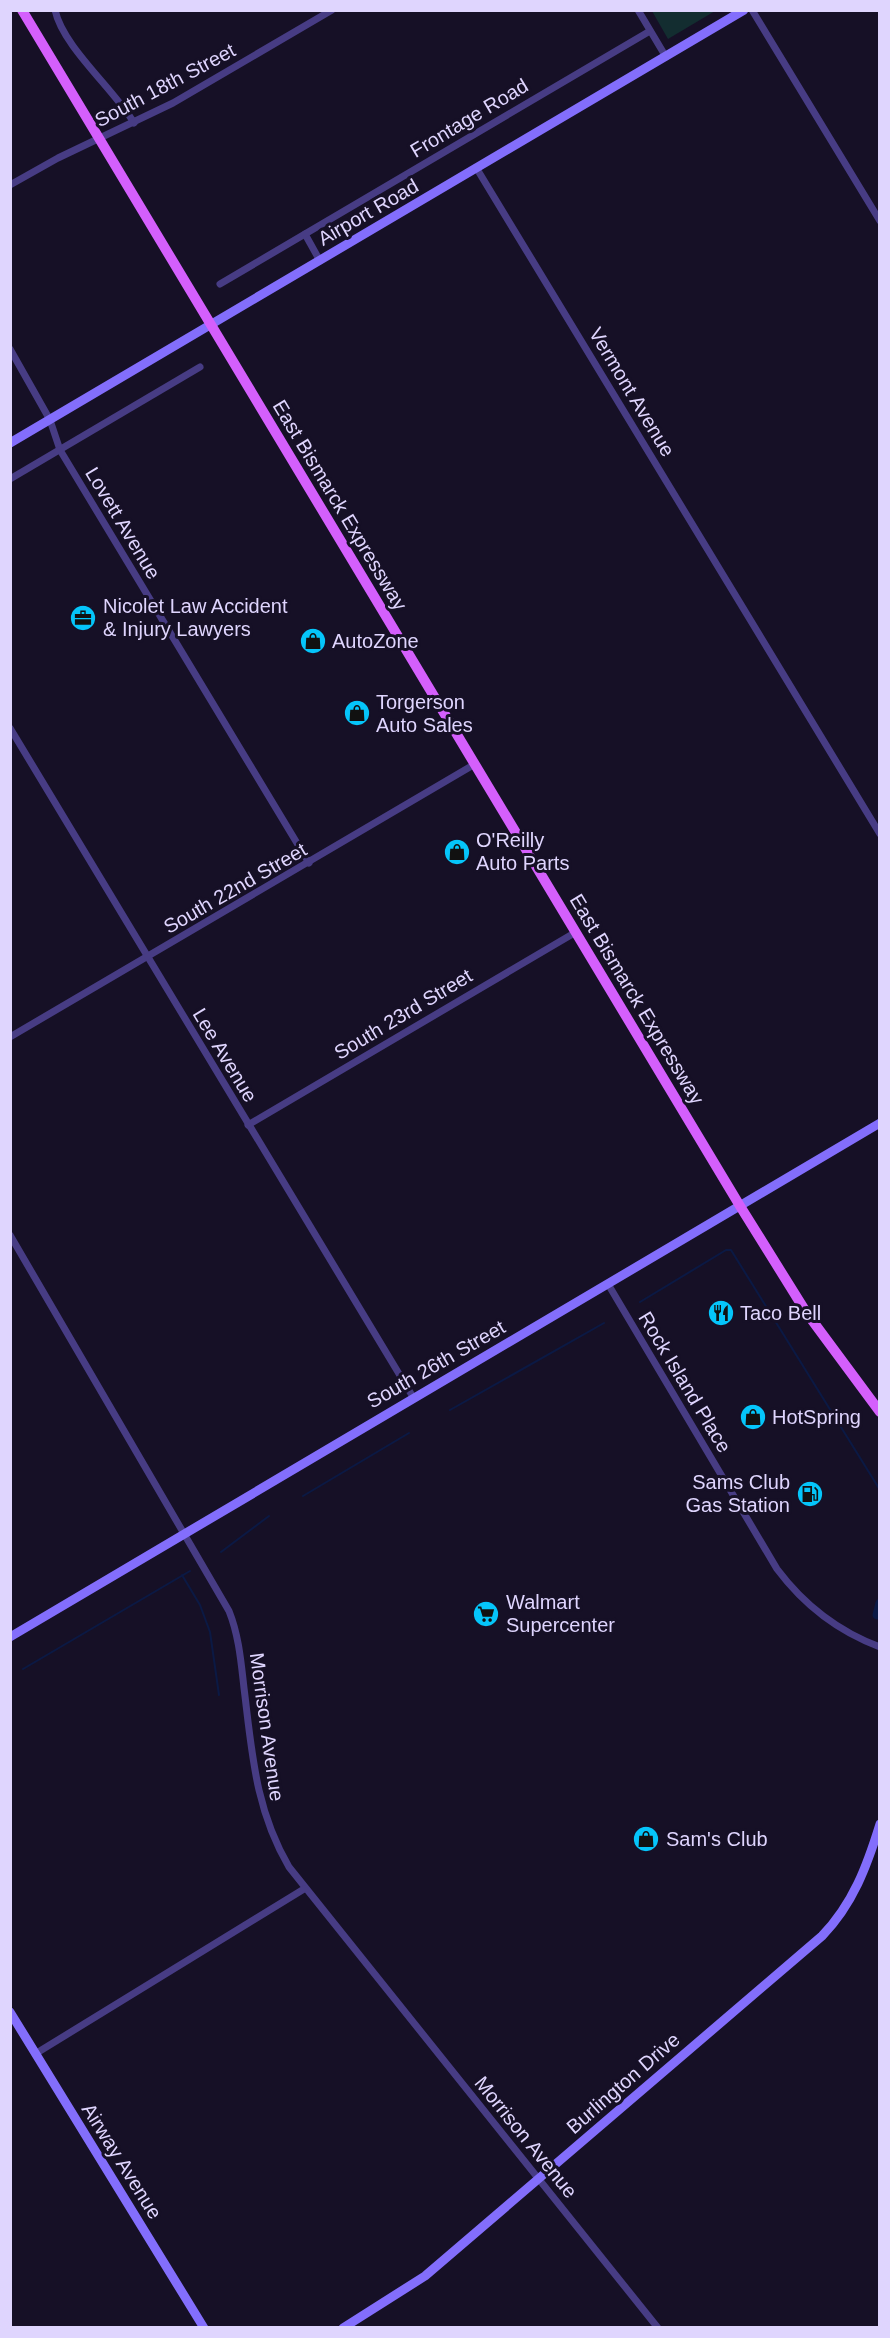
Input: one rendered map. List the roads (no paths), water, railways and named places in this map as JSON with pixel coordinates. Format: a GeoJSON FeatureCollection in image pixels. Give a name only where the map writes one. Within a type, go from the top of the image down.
{"type":"FeatureCollection","features":[{"type":"Feature","properties":{"kind":"main road","name":"East Bismarck Expressway"},"geometry":{"type":"LineString","coordinates":[[22,10],[740,1206],[815,1326],[879,1412]]}},
{"type":"Feature","properties":{"kind":"street"},"geometry":{"type":"LineString","coordinates":[[55,10],[81,56],[115,93],[134,123]]}},
{"type":"Feature","properties":{"kind":"street","name":"South 18th Street"},"geometry":{"type":"LineString","coordinates":[[10,184],[99,138],[134,123],[332,10]]}},
{"type":"Feature","properties":{"kind":"street"},"geometry":{"type":"LineString","coordinates":[[638,10],[666,57]]}},
{"type":"Feature","properties":{"kind":"street","name":"Airport Road"},"geometry":{"type":"LineString","coordinates":[[10,443],[744,10]]}},
{"type":"Feature","properties":{"kind":"street"},"geometry":{"type":"LineString","coordinates":[[752,10],[879,221]]}},
{"type":"Feature","properties":{"kind":"street","name":"Frontage Road"},"geometry":{"type":"LineString","coordinates":[[220,284],[650,31]]}},
{"type":"Feature","properties":{"kind":"street","name":"Vermont Avenue"},"geometry":{"type":"LineString","coordinates":[[477,168],[879,834]]}},
{"type":"Feature","properties":{"kind":"street"},"geometry":{"type":"LineString","coordinates":[[305,234],[320,261]]}},
{"type":"Feature","properties":{"kind":"street","name":"Lovett Avenue"},"geometry":{"type":"LineString","coordinates":[[10,349],[50,420],[60,450],[309,864]]}},
{"type":"Feature","properties":{"kind":"street"},"geometry":{"type":"LineString","coordinates":[[10,479],[200,367]]}},
{"type":"Feature","properties":{"kind":"street","name":"Lee Avenue"},"geometry":{"type":"LineString","coordinates":[[10,728],[414,1397]]}},
{"type":"Feature","properties":{"kind":"street","name":"South 22nd Street"},"geometry":{"type":"LineString","coordinates":[[10,1037],[309,864],[475,764]]}},
{"type":"Feature","properties":{"kind":"street","name":"South 23rd Street"},"geometry":{"type":"LineString","coordinates":[[248,1125],[576,932]]}},
{"type":"Feature","properties":{"kind":"street","name":"South 26th Street"},"geometry":{"type":"LineString","coordinates":[[10,1637],[879,1123]]}},
{"type":"Feature","properties":{"kind":"street","name":"Morrison Avenue"},"geometry":{"type":"LineString","coordinates":[[10,1235],[186,1533],[232,1618],[239,1646],[255,1773],[264,1815],[278,1849],[304,1889],[658,2328]]}},
{"type":"Feature","properties":{"kind":"street","name":"Rock Island Place"},"geometry":{"type":"LineString","coordinates":[[608,1284],[777,1569],[800,1596],[824,1617],[848,1633],[879,1647]]}},
{"type":"Feature","properties":{"kind":"street","name":"Burlington Drive"},"geometry":{"type":"LineString","coordinates":[[343,2328],[417,2282],[822,1936],[854,1893],[865,1869],[879,1824]]}},
{"type":"Feature","properties":{"kind":"street"},"geometry":{"type":"LineString","coordinates":[[35,2054],[304,1889]]}},
{"type":"Feature","properties":{"kind":"street","name":"Airway Avenue"},"geometry":{"type":"LineString","coordinates":[[10,2012],[204,2328]]}},
{"type":"Feature","properties":{"kind":"waterway"},"geometry":{"type":"LineString","coordinates":[[640,1302],[726,1250],[731,1250],[880,1490]]}},
{"type":"Feature","properties":{"kind":"waterway"},"geometry":{"type":"LineString","coordinates":[[450,1410],[604,1323]]}},
{"type":"Feature","properties":{"kind":"waterway"},"geometry":{"type":"LineString","coordinates":[[303,1496],[409,1433]]}},
{"type":"Feature","properties":{"kind":"waterway"},"geometry":{"type":"LineString","coordinates":[[221,1552],[269,1516]]}},
{"type":"Feature","properties":{"kind":"waterway"},"geometry":{"type":"LineString","coordinates":[[23,1669],[190,1571]]}},
{"type":"Feature","properties":{"kind":"waterway"},"geometry":{"type":"LineString","coordinates":[[182,1575],[200,1605],[210,1632],[219,1695]]}},
{"type":"Feature","properties":{"kind":"waterway"},"geometry":{"type":"LineString","coordinates":[[877,1615],[880,1603]]}},
{"type":"Feature","properties":{"kind":"place","name":"Nicolet Law Accident & Injury Lawyers"},"geometry":{"type":"Point","coordinates":[83,618]}},
{"type":"Feature","properties":{"kind":"place","name":"AutoZone"},"geometry":{"type":"Point","coordinates":[313,641]}},
{"type":"Feature","properties":{"kind":"place","name":"Torgerson Auto Sales"},"geometry":{"type":"Point","coordinates":[357,713]}},
{"type":"Feature","properties":{"kind":"place","name":"O'Reilly Auto Parts"},"geometry":{"type":"Point","coordinates":[457,852]}},
{"type":"Feature","properties":{"kind":"place","name":"Taco Bell"},"geometry":{"type":"Point","coordinates":[721,1313]}},
{"type":"Feature","properties":{"kind":"place","name":"HotSpring"},"geometry":{"type":"Point","coordinates":[753,1417]}},
{"type":"Feature","properties":{"kind":"place","name":"Sams Club Gas Station"},"geometry":{"type":"Point","coordinates":[810,1494]}},
{"type":"Feature","properties":{"kind":"place","name":"Walmart Supercenter"},"geometry":{"type":"Point","coordinates":[486,1614]}},
{"type":"Feature","properties":{"kind":"place","name":"Sam's Club"},"geometry":{"type":"Point","coordinates":[646,1839]}}]}
